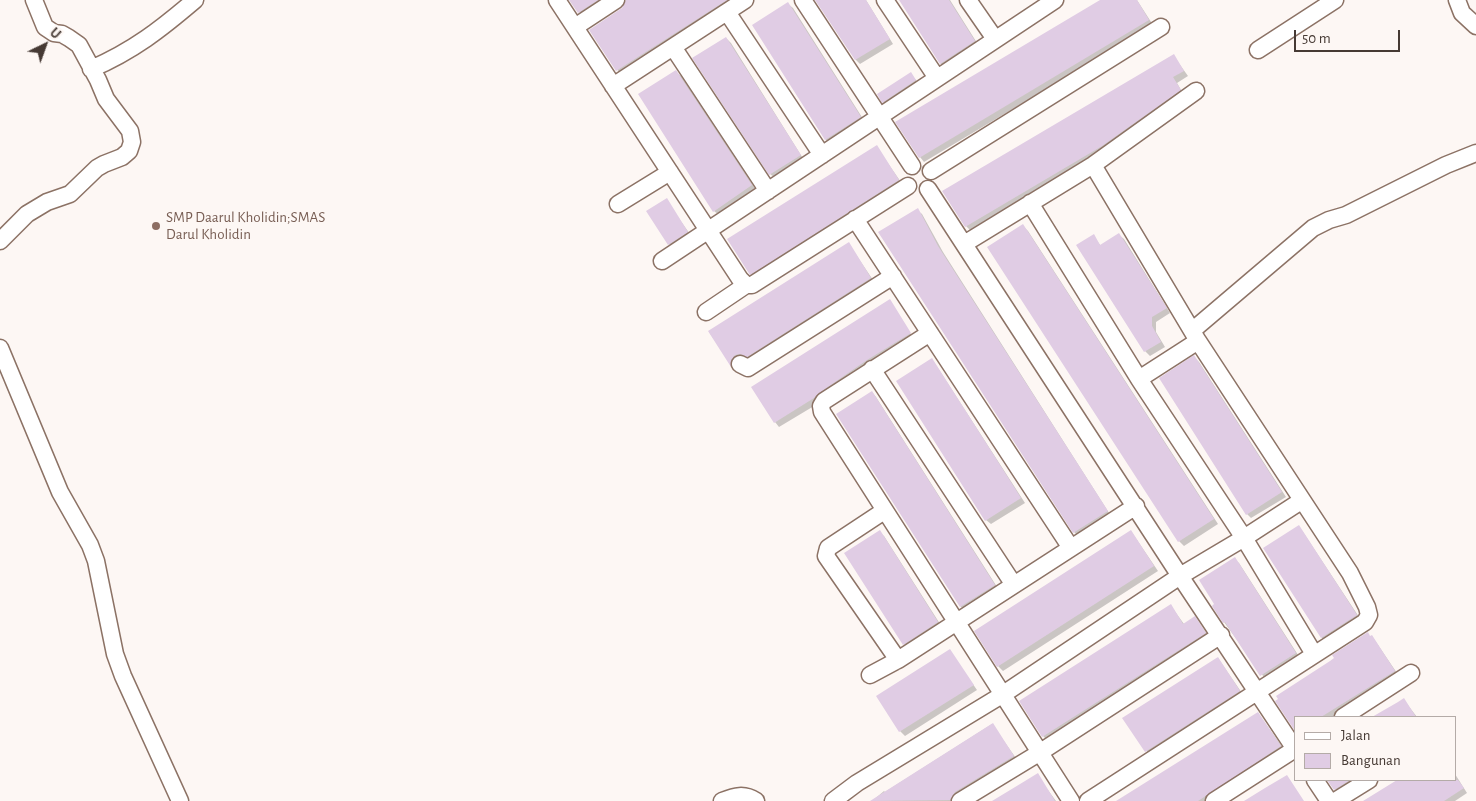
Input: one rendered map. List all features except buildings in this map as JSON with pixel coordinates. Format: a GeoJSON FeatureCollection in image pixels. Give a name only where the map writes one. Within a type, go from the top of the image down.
{"type":"FeatureCollection","features":[{"type":"Feature","properties":{"kind":"street"},"geometry":{"type":"LineString","coordinates":[[0,241],[27,214],[47,202],[70,194],[97,168],[122,157],[129,151],[132,142],[130,130],[106,99],[79,45],[62,34],[54,33],[46,26],[34,0]]}},
{"type":"Feature","properties":{"kind":"street"},"geometry":{"type":"LineString","coordinates":[[91,68],[138,46],[196,0]]}},
{"type":"Feature","properties":{"kind":"street"},"geometry":{"type":"LineString","coordinates":[[557,0],[740,279],[746,285]]}},
{"type":"Feature","properties":{"kind":"street"},"geometry":{"type":"LineString","coordinates":[[575,27],[616,0]]}},
{"type":"Feature","properties":{"kind":"street"},"geometry":{"type":"LineString","coordinates":[[613,86],[745,0]]}},
{"type":"Feature","properties":{"kind":"street"},"geometry":{"type":"LineString","coordinates":[[803,0],[912,166]]}},
{"type":"Feature","properties":{"kind":"street"},"geometry":{"type":"LineString","coordinates":[[884,0],[937,78]]}},
{"type":"Feature","properties":{"kind":"street"},"geometry":{"type":"LineString","coordinates":[[968,0],[995,39]]}},
{"type":"Feature","properties":{"kind":"street"},"geometry":{"type":"LineString","coordinates":[[662,262],[1055,0]]}},
{"type":"Feature","properties":{"kind":"street"},"geometry":{"type":"LineString","coordinates":[[1258,50],[1335,0]]}},
{"type":"Feature","properties":{"kind":"street"},"geometry":{"type":"LineString","coordinates":[[1457,0],[1462,13],[1476,26]]}},
{"type":"Feature","properties":{"kind":"street"},"geometry":{"type":"LineString","coordinates":[[727,12],[822,155]]}},
{"type":"Feature","properties":{"kind":"street"},"geometry":{"type":"LineString","coordinates":[[931,171],[1161,27]]}},
{"type":"Feature","properties":{"kind":"street"},"geometry":{"type":"LineString","coordinates":[[674,47],[768,190]]}},
{"type":"Feature","properties":{"kind":"street"},"geometry":{"type":"LineString","coordinates":[[964,244],[1093,165],[1196,91]]}},
{"type":"Feature","properties":{"kind":"street"},"geometry":{"type":"LineString","coordinates":[[1139,379],[1196,336],[1313,228],[1329,220],[1346,215],[1446,165],[1476,153]]}},
{"type":"Feature","properties":{"kind":"street"},"geometry":{"type":"LineString","coordinates":[[922,164],[931,171],[933,181],[928,189],[923,192],[917,192],[908,186],[906,175],[912,166],[922,164]]}},
{"type":"Feature","properties":{"kind":"street"},"geometry":{"type":"LineString","coordinates":[[1088,801],[1365,622],[1368,619],[1369,611],[1350,573],[1301,501],[1196,336],[1093,165]]}},
{"type":"Feature","properties":{"kind":"street"},"geometry":{"type":"LineString","coordinates":[[618,204],[670,172]]}},
{"type":"Feature","properties":{"kind":"street"},"geometry":{"type":"LineString","coordinates":[[706,312],[746,285],[752,285],[908,186]]}},
{"type":"Feature","properties":{"kind":"street"},"geometry":{"type":"LineString","coordinates":[[928,189],[1294,748]]}},
{"type":"Feature","properties":{"kind":"street"},"geometry":{"type":"LineString","coordinates":[[1030,203],[1139,379],[1244,538],[1314,654]]}},
{"type":"Feature","properties":{"kind":"street"},"geometry":{"type":"LineString","coordinates":[[854,219],[1071,548]]}},
{"type":"Feature","properties":{"kind":"street"},"geometry":{"type":"LineString","coordinates":[[740,364],[748,368],[892,276]]}},
{"type":"Feature","properties":{"kind":"street"},"geometry":{"type":"LineString","coordinates":[[930,333],[824,401],[821,406],[822,412],[1071,801]]}},
{"type":"Feature","properties":{"kind":"street"},"geometry":{"type":"LineString","coordinates":[[0,348],[60,492],[90,545],[96,561],[115,654],[180,801]]}},
{"type":"Feature","properties":{"kind":"street"},"geometry":{"type":"LineString","coordinates":[[872,370],[1014,585]]}},
{"type":"Feature","properties":{"kind":"street"},"geometry":{"type":"LineString","coordinates":[[833,801],[857,783],[1002,695],[1180,576],[1301,501]]}},
{"type":"Feature","properties":{"kind":"street"},"geometry":{"type":"LineString","coordinates":[[870,674],[898,660],[1136,506]]}},
{"type":"Feature","properties":{"kind":"street"},"geometry":{"type":"LineString","coordinates":[[884,511],[828,548],[826,556],[898,660]]}},
{"type":"Feature","properties":{"kind":"street"},"geometry":{"type":"LineString","coordinates":[[960,801],[1039,753],[1221,635]]}},
{"type":"Feature","properties":{"kind":"street"},"geometry":{"type":"LineString","coordinates":[[1345,716],[1411,673]]}},
{"type":"Feature","properties":{"kind":"street"},"geometry":{"type":"LineString","coordinates":[[1214,801],[1294,750]]}},
{"type":"Feature","properties":{"kind":"street"},"geometry":{"type":"LineString","coordinates":[[1316,781],[1329,801]]}},
{"type":"Feature","properties":{"kind":"street"},"geometry":{"type":"LineString","coordinates":[[1335,801],[1367,781]]}},
{"type":"Feature","properties":{"kind":"street"},"geometry":{"type":"LineString","coordinates":[[722,801],[743,795],[756,801]]}},
{"type":"Feature","properties":{"kind":"place","name":"SMP Daarul Kholidin;SMAS Darul Kholidin"},"geometry":{"type":"Point","coordinates":[156,226]}}]}
